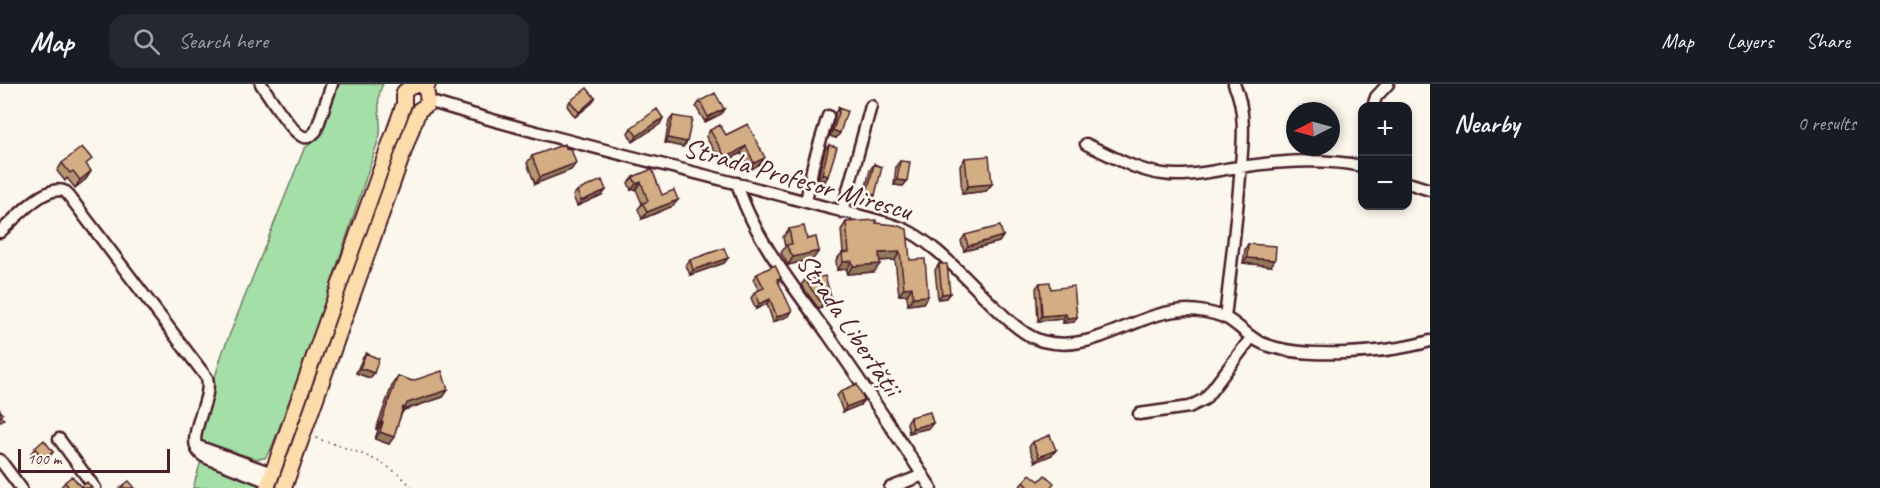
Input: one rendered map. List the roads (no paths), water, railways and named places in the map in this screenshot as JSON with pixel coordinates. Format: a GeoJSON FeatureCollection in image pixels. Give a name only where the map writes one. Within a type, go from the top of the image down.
{"type":"FeatureCollection","features":[{"type":"Feature","properties":{"kind":"main road"},"geometry":{"type":"LineString","coordinates":[[270,481],[404,104],[404,92],[418,90],[284,488]]}},
{"type":"Feature","properties":{"kind":"street"},"geometry":{"type":"LineString","coordinates":[[261,84],[293,128],[306,138],[316,131],[332,84]]}},
{"type":"Feature","properties":{"kind":"street"},"geometry":{"type":"LineString","coordinates":[[1225,318],[1234,243],[1242,117],[1241,104],[1234,84]]}},
{"type":"Feature","properties":{"kind":"street"},"geometry":{"type":"LineString","coordinates":[[1374,102],[1388,84]]}},
{"type":"Feature","properties":{"kind":"street","name":"Strada Profesor Mirescu"},"geometry":{"type":"LineString","coordinates":[[418,90],[514,126],[738,183],[901,228],[928,244],[1008,321],[1037,340],[1073,345],[1167,312],[1192,310],[1225,318],[1251,338],[1289,351],[1314,353],[1384,350],[1430,341]]}},
{"type":"Feature","properties":{"kind":"street"},"geometry":{"type":"LineString","coordinates":[[842,212],[871,105]]}},
{"type":"Feature","properties":{"kind":"street"},"geometry":{"type":"LineString","coordinates":[[806,202],[813,165],[828,116]]}},
{"type":"Feature","properties":{"kind":"street"},"geometry":{"type":"LineString","coordinates":[[1086,144],[1137,168],[1164,175],[1311,161],[1336,161],[1358,165]]}},
{"type":"Feature","properties":{"kind":"street","name":"Strada Libertății"},"geometry":{"type":"LineString","coordinates":[[738,183],[742,199],[760,233],[931,488]]}},
{"type":"Feature","properties":{"kind":"street"},"geometry":{"type":"LineString","coordinates":[[1412,185],[1430,190]]}},
{"type":"Feature","properties":{"kind":"street"},"geometry":{"type":"LineString","coordinates":[[0,232],[36,200],[53,189],[66,192],[207,378],[208,395],[194,438],[197,446],[270,481]]}},
{"type":"Feature","properties":{"kind":"street"},"geometry":{"type":"LineString","coordinates":[[1139,414],[1190,406],[1205,399],[1251,338]]}},
{"type":"Feature","properties":{"kind":"street"},"geometry":{"type":"LineString","coordinates":[[59,439],[95,488]]}},
{"type":"Feature","properties":{"kind":"street"},"geometry":{"type":"LineString","coordinates":[[0,460],[21,488]]}},
{"type":"Feature","properties":{"kind":"street"},"geometry":{"type":"LineString","coordinates":[[890,488],[922,475]]}}]}
